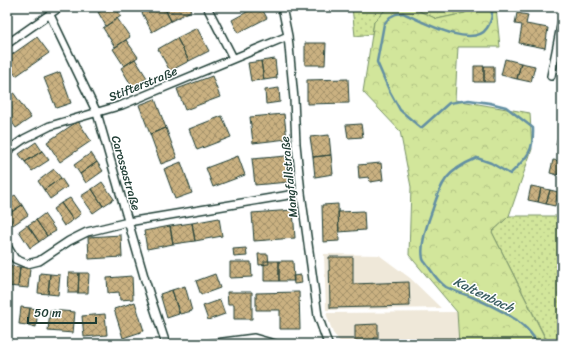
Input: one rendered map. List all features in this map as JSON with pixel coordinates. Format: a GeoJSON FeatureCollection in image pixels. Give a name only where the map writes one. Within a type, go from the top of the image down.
{"type":"FeatureCollection","features":[{"type":"Feature","properties":{"kind":"street"},"geometry":{"type":"LineString","coordinates":[[7,44],[60,7]]}},
{"type":"Feature","properties":{"kind":"street"},"geometry":{"type":"LineString","coordinates":[[207,7],[233,58]]}},
{"type":"Feature","properties":{"kind":"street","name":"Mangfallstraße"},"geometry":{"type":"LineString","coordinates":[[282,7],[288,36],[300,193],[318,316],[328,344]]}},
{"type":"Feature","properties":{"kind":"street","name":"Carossastraße"},"geometry":{"type":"LineString","coordinates":[[50,15],[97,113],[145,280],[166,344]]}},
{"type":"Feature","properties":{"kind":"street"},"geometry":{"type":"LineString","coordinates":[[551,76],[562,21]]}},
{"type":"Feature","properties":{"kind":"street","name":"Stifterstraße"},"geometry":{"type":"LineString","coordinates":[[7,151],[24,139],[50,126],[122,105],[288,36]]}},
{"type":"Feature","properties":{"kind":"street"},"geometry":{"type":"LineString","coordinates":[[7,246],[15,259],[27,264],[39,261],[69,241],[87,232],[128,222],[300,193]]}},
{"type":"Feature","properties":{"kind":"street"},"geometry":{"type":"LineString","coordinates":[[208,344],[254,338],[275,344]]}},
{"type":"Feature","properties":{"kind":"shaded area"},"geometry":{"type":"Polygon","coordinates":[[[324,254],[379,255],[410,278],[441,308],[326,310],[324,254]]]}},
{"type":"Feature","properties":{"kind":"shaded area"},"geometry":{"type":"Polygon","coordinates":[[[457,312],[459,344],[342,344],[333,333],[326,313],[457,312]]]}},
{"type":"Feature","properties":{"kind":"green space"},"geometry":{"type":"Polygon","coordinates":[[[352,7],[388,7],[374,22],[372,34],[355,36],[352,7]]]}},
{"type":"Feature","properties":{"kind":"green space"},"geometry":{"type":"Polygon","coordinates":[[[388,7],[410,7],[437,19],[465,13],[472,7],[496,7],[500,47],[458,47],[455,100],[530,113],[532,149],[509,216],[492,232],[545,338],[545,344],[459,344],[457,312],[409,255],[411,187],[400,131],[363,92],[374,22],[388,7]]]}},
{"type":"Feature","properties":{"kind":"green space"},"geometry":{"type":"Polygon","coordinates":[[[410,7],[472,7],[465,13],[437,19],[410,7]]]}},
{"type":"Feature","properties":{"kind":"green space"},"geometry":{"type":"Polygon","coordinates":[[[509,216],[562,216],[562,344],[545,344],[545,337],[492,232],[509,216]]]}},
{"type":"Feature","properties":{"kind":"building"},"geometry":{"type":"Polygon","coordinates":[[[105,7],[115,7],[121,16],[106,26],[98,12],[105,7]]]}},
{"type":"Feature","properties":{"kind":"building"},"geometry":{"type":"Polygon","coordinates":[[[144,7],[164,7],[171,21],[152,32],[140,9],[144,7]]]}},
{"type":"Feature","properties":{"kind":"building"},"geometry":{"type":"Polygon","coordinates":[[[164,7],[189,7],[191,11],[171,21],[164,7]]]}},
{"type":"Feature","properties":{"kind":"building"},"geometry":{"type":"Polygon","coordinates":[[[256,7],[261,7],[267,18],[238,33],[232,20],[256,7]]]}},
{"type":"Feature","properties":{"kind":"building"},"geometry":{"type":"Polygon","coordinates":[[[517,13],[528,15],[526,24],[548,28],[545,48],[519,43],[522,25],[515,24],[517,13]]]}},
{"type":"Feature","properties":{"kind":"building"},"geometry":{"type":"Polygon","coordinates":[[[117,18],[130,37],[115,47],[103,28],[117,18]]]}},
{"type":"Feature","properties":{"kind":"building"},"geometry":{"type":"Polygon","coordinates":[[[197,28],[209,51],[189,61],[177,38],[197,28]]]}},
{"type":"Feature","properties":{"kind":"building"},"geometry":{"type":"Polygon","coordinates":[[[37,37],[49,53],[16,76],[7,64],[7,58],[37,37]]]}},
{"type":"Feature","properties":{"kind":"building"},"geometry":{"type":"Polygon","coordinates":[[[177,38],[189,61],[170,71],[158,49],[177,38]]]}},
{"type":"Feature","properties":{"kind":"building"},"geometry":{"type":"Polygon","coordinates":[[[126,40],[138,57],[124,66],[113,49],[126,40]]]}},
{"type":"Feature","properties":{"kind":"building"},"geometry":{"type":"Polygon","coordinates":[[[305,43],[326,43],[325,65],[305,65],[305,43]]]}},
{"type":"Feature","properties":{"kind":"building"},"geometry":{"type":"Polygon","coordinates":[[[135,59],[147,78],[133,88],[121,68],[135,59]]]}},
{"type":"Feature","properties":{"kind":"building"},"geometry":{"type":"Polygon","coordinates":[[[275,59],[277,78],[264,80],[261,61],[275,59]]]}},
{"type":"Feature","properties":{"kind":"building"},"geometry":{"type":"Polygon","coordinates":[[[505,59],[521,63],[517,79],[501,75],[505,59]]]}},
{"type":"Feature","properties":{"kind":"building"},"geometry":{"type":"Polygon","coordinates":[[[261,61],[264,80],[251,81],[248,63],[261,61]]]}},
{"type":"Feature","properties":{"kind":"building"},"geometry":{"type":"Polygon","coordinates":[[[521,63],[535,66],[531,82],[517,79],[521,63]]]}},
{"type":"Feature","properties":{"kind":"building"},"geometry":{"type":"Polygon","coordinates":[[[474,66],[484,66],[484,82],[474,82],[474,66]]]}},
{"type":"Feature","properties":{"kind":"building"},"geometry":{"type":"Polygon","coordinates":[[[484,66],[494,66],[494,82],[484,82],[484,66]]]}},
{"type":"Feature","properties":{"kind":"building"},"geometry":{"type":"Polygon","coordinates":[[[60,72],[71,103],[56,108],[44,78],[60,72]]]}},
{"type":"Feature","properties":{"kind":"building"},"geometry":{"type":"Polygon","coordinates":[[[212,76],[220,97],[185,110],[177,89],[212,76]]]}},
{"type":"Feature","properties":{"kind":"building"},"geometry":{"type":"Polygon","coordinates":[[[348,79],[349,103],[307,104],[307,80],[348,79]]]}},
{"type":"Feature","properties":{"kind":"building"},"geometry":{"type":"Polygon","coordinates":[[[8,85],[31,118],[16,128],[7,115],[8,85]]]}},
{"type":"Feature","properties":{"kind":"building"},"geometry":{"type":"Polygon","coordinates":[[[279,88],[280,102],[266,104],[265,90],[279,88]]]}},
{"type":"Feature","properties":{"kind":"building"},"geometry":{"type":"Polygon","coordinates":[[[155,99],[166,128],[150,134],[139,105],[155,99]]]}},
{"type":"Feature","properties":{"kind":"building"},"geometry":{"type":"Polygon","coordinates":[[[284,114],[287,139],[253,143],[250,117],[284,114]]]}},
{"type":"Feature","properties":{"kind":"building"},"geometry":{"type":"Polygon","coordinates":[[[222,116],[231,137],[197,150],[189,129],[222,116]]]}},
{"type":"Feature","properties":{"kind":"building"},"geometry":{"type":"Polygon","coordinates":[[[78,121],[91,141],[60,162],[47,142],[78,121]]]}},
{"type":"Feature","properties":{"kind":"building"},"geometry":{"type":"Polygon","coordinates":[[[361,124],[363,137],[348,138],[346,125],[361,124]]]}},
{"type":"Feature","properties":{"kind":"building"},"geometry":{"type":"Polygon","coordinates":[[[166,128],[177,158],[161,164],[150,134],[166,128]]]}},
{"type":"Feature","properties":{"kind":"building"},"geometry":{"type":"Polygon","coordinates":[[[559,131],[562,131],[562,146],[556,145],[559,131]]]}},
{"type":"Feature","properties":{"kind":"building"},"geometry":{"type":"Polygon","coordinates":[[[329,135],[331,155],[313,157],[310,137],[329,135]]]}},
{"type":"Feature","properties":{"kind":"building"},"geometry":{"type":"Polygon","coordinates":[[[36,142],[42,151],[25,162],[19,154],[36,142]]]}},
{"type":"Feature","properties":{"kind":"building"},"geometry":{"type":"Polygon","coordinates":[[[42,151],[49,160],[32,171],[25,162],[42,151]]]}},
{"type":"Feature","properties":{"kind":"building"},"geometry":{"type":"Polygon","coordinates":[[[91,153],[97,162],[80,174],[74,165],[91,153]]]}},
{"type":"Feature","properties":{"kind":"building"},"geometry":{"type":"Polygon","coordinates":[[[331,155],[333,174],[315,177],[313,157],[331,155]]]}},
{"type":"Feature","properties":{"kind":"building"},"geometry":{"type":"Polygon","coordinates":[[[238,156],[245,175],[213,187],[206,168],[238,156]]]}},
{"type":"Feature","properties":{"kind":"building"},"geometry":{"type":"Polygon","coordinates":[[[286,156],[289,182],[255,185],[252,159],[286,156]]]}},
{"type":"Feature","properties":{"kind":"building"},"geometry":{"type":"Polygon","coordinates":[[[553,160],[560,161],[558,175],[550,173],[553,160]]]}},
{"type":"Feature","properties":{"kind":"building"},"geometry":{"type":"Polygon","coordinates":[[[97,162],[103,171],[86,183],[80,174],[97,162]]]}},
{"type":"Feature","properties":{"kind":"building"},"geometry":{"type":"Polygon","coordinates":[[[181,162],[192,193],[175,199],[164,169],[181,162]]]}},
{"type":"Feature","properties":{"kind":"building"},"geometry":{"type":"Polygon","coordinates":[[[381,163],[383,180],[370,182],[369,177],[359,178],[358,165],[381,163]]]}},
{"type":"Feature","properties":{"kind":"building"},"geometry":{"type":"Polygon","coordinates":[[[54,169],[61,178],[44,190],[38,181],[54,169]]]}},
{"type":"Feature","properties":{"kind":"building"},"geometry":{"type":"Polygon","coordinates":[[[61,178],[67,187],[50,199],[44,190],[61,178]]]}},
{"type":"Feature","properties":{"kind":"building"},"geometry":{"type":"Polygon","coordinates":[[[102,182],[114,199],[103,206],[92,189],[102,182]]]}},
{"type":"Feature","properties":{"kind":"building"},"geometry":{"type":"Polygon","coordinates":[[[531,186],[541,188],[538,202],[528,200],[531,186]]]}},
{"type":"Feature","properties":{"kind":"building"},"geometry":{"type":"Polygon","coordinates":[[[541,188],[550,190],[546,204],[538,202],[541,188]]]}},
{"type":"Feature","properties":{"kind":"building"},"geometry":{"type":"Polygon","coordinates":[[[92,189],[103,206],[93,213],[81,196],[92,189]]]}},
{"type":"Feature","properties":{"kind":"building"},"geometry":{"type":"Polygon","coordinates":[[[550,190],[558,192],[555,206],[546,204],[550,190]]]}},
{"type":"Feature","properties":{"kind":"building"},"geometry":{"type":"Polygon","coordinates":[[[15,195],[22,205],[7,215],[7,201],[15,195]]]}},
{"type":"Feature","properties":{"kind":"building"},"geometry":{"type":"Polygon","coordinates":[[[70,198],[81,214],[73,220],[61,203],[70,198]]]}},
{"type":"Feature","properties":{"kind":"building"},"geometry":{"type":"Polygon","coordinates":[[[61,203],[73,220],[64,226],[53,209],[61,203]]]}},
{"type":"Feature","properties":{"kind":"building"},"geometry":{"type":"Polygon","coordinates":[[[338,204],[339,241],[323,242],[322,205],[338,204]]]}},
{"type":"Feature","properties":{"kind":"building"},"geometry":{"type":"Polygon","coordinates":[[[22,205],[28,215],[13,225],[7,215],[22,205]]]}},
{"type":"Feature","properties":{"kind":"building"},"geometry":{"type":"Polygon","coordinates":[[[293,210],[295,238],[254,241],[252,213],[293,210]]]}},
{"type":"Feature","properties":{"kind":"building"},"geometry":{"type":"Polygon","coordinates":[[[364,211],[365,230],[339,232],[338,212],[364,211]]]}},
{"type":"Feature","properties":{"kind":"building"},"geometry":{"type":"Polygon","coordinates":[[[44,214],[56,231],[47,236],[36,220],[44,214]]]}},
{"type":"Feature","properties":{"kind":"building"},"geometry":{"type":"Polygon","coordinates":[[[219,218],[222,236],[195,241],[192,223],[219,218]]]}},
{"type":"Feature","properties":{"kind":"building"},"geometry":{"type":"Polygon","coordinates":[[[36,220],[47,236],[39,242],[28,225],[36,220]]]}},
{"type":"Feature","properties":{"kind":"building"},"geometry":{"type":"Polygon","coordinates":[[[192,223],[195,241],[173,244],[170,226],[192,223]]]}},
{"type":"Feature","properties":{"kind":"building"},"geometry":{"type":"Polygon","coordinates":[[[27,225],[39,242],[30,248],[19,231],[27,225]]]}},
{"type":"Feature","properties":{"kind":"building"},"geometry":{"type":"Polygon","coordinates":[[[170,226],[173,244],[147,249],[144,231],[170,226]]]}},
{"type":"Feature","properties":{"kind":"building"},"geometry":{"type":"Polygon","coordinates":[[[121,235],[122,257],[89,259],[88,237],[121,235]]]}},
{"type":"Feature","properties":{"kind":"building"},"geometry":{"type":"Polygon","coordinates":[[[246,248],[247,256],[234,257],[233,249],[246,248]]]}},
{"type":"Feature","properties":{"kind":"building"},"geometry":{"type":"Polygon","coordinates":[[[258,254],[268,254],[269,264],[259,265],[258,254]]]}},
{"type":"Feature","properties":{"kind":"building"},"geometry":{"type":"Polygon","coordinates":[[[329,257],[353,257],[353,284],[409,282],[410,306],[330,308],[329,257]]]}},
{"type":"Feature","properties":{"kind":"building"},"geometry":{"type":"Polygon","coordinates":[[[264,261],[279,261],[279,281],[264,281],[264,261]]]}},
{"type":"Feature","properties":{"kind":"building"},"geometry":{"type":"Polygon","coordinates":[[[279,261],[293,261],[294,281],[279,281],[279,261]]]}},
{"type":"Feature","properties":{"kind":"building"},"geometry":{"type":"Polygon","coordinates":[[[230,262],[251,262],[252,277],[230,278],[230,262]]]}},
{"type":"Feature","properties":{"kind":"building"},"geometry":{"type":"Polygon","coordinates":[[[10,266],[20,267],[18,287],[8,286],[10,266]]]}},
{"type":"Feature","properties":{"kind":"building"},"geometry":{"type":"Polygon","coordinates":[[[20,267],[30,268],[28,288],[18,287],[20,267]]]}},
{"type":"Feature","properties":{"kind":"building"},"geometry":{"type":"Polygon","coordinates":[[[40,273],[50,274],[48,294],[38,293],[40,273]]]}},
{"type":"Feature","properties":{"kind":"building"},"geometry":{"type":"Polygon","coordinates":[[[69,273],[79,273],[78,293],[68,293],[69,273]]]}},
{"type":"Feature","properties":{"kind":"building"},"geometry":{"type":"Polygon","coordinates":[[[79,273],[89,273],[88,293],[78,293],[79,273]]]}},
{"type":"Feature","properties":{"kind":"building"},"geometry":{"type":"Polygon","coordinates":[[[50,274],[60,275],[58,295],[48,294],[50,274]]]}},
{"type":"Feature","properties":{"kind":"building"},"geometry":{"type":"Polygon","coordinates":[[[215,274],[220,288],[201,295],[196,281],[215,274]]]}},
{"type":"Feature","properties":{"kind":"building"},"geometry":{"type":"Polygon","coordinates":[[[301,275],[302,283],[294,284],[293,276],[301,275]]]}},
{"type":"Feature","properties":{"kind":"building"},"geometry":{"type":"Polygon","coordinates":[[[132,276],[133,299],[120,300],[119,292],[108,293],[107,278],[132,276]]]}},
{"type":"Feature","properties":{"kind":"building"},"geometry":{"type":"Polygon","coordinates":[[[185,286],[192,311],[180,314],[172,290],[185,286]]]}},
{"type":"Feature","properties":{"kind":"building"},"geometry":{"type":"Polygon","coordinates":[[[172,290],[179,314],[167,318],[160,294],[172,290]]]}},
{"type":"Feature","properties":{"kind":"building"},"geometry":{"type":"Polygon","coordinates":[[[227,292],[252,292],[252,319],[234,319],[234,304],[228,304],[227,292]]]}},
{"type":"Feature","properties":{"kind":"building"},"geometry":{"type":"Polygon","coordinates":[[[299,292],[300,329],[280,329],[280,310],[256,310],[256,293],[299,292]]]}},
{"type":"Feature","properties":{"kind":"building"},"geometry":{"type":"Polygon","coordinates":[[[220,300],[225,314],[208,320],[203,306],[220,300]]]}},
{"type":"Feature","properties":{"kind":"building"},"geometry":{"type":"Polygon","coordinates":[[[135,302],[144,331],[123,338],[114,309],[135,302]]]}},
{"type":"Feature","properties":{"kind":"building"},"geometry":{"type":"Polygon","coordinates":[[[21,307],[30,308],[27,325],[19,324],[21,307]]]}},
{"type":"Feature","properties":{"kind":"building"},"geometry":{"type":"Polygon","coordinates":[[[30,308],[38,309],[36,327],[28,325],[30,308]]]}},
{"type":"Feature","properties":{"kind":"building"},"geometry":{"type":"Polygon","coordinates":[[[50,310],[75,312],[73,333],[48,331],[50,310]]]}},
{"type":"Feature","properties":{"kind":"building"},"geometry":{"type":"Polygon","coordinates":[[[105,314],[107,335],[84,337],[82,316],[105,314]]]}},
{"type":"Feature","properties":{"kind":"building"},"geometry":{"type":"Polygon","coordinates":[[[378,324],[378,338],[374,338],[375,344],[355,344],[355,325],[378,324]]]}},
{"type":"Feature","properties":{"kind":"building"},"geometry":{"type":"Polygon","coordinates":[[[433,338],[455,338],[455,344],[433,344],[433,338]]]}},
{"type":"Feature","properties":{"kind":"waterway","name":"Kaltenbach"},"geometry":{"type":"LineString","coordinates":[[491,7],[491,18],[487,28],[480,34],[470,36],[446,32],[403,13],[396,14],[390,17],[384,24],[377,62],[389,90],[400,110],[421,128],[449,103],[469,100],[506,107],[533,128],[532,143],[528,154],[510,174],[491,163],[477,158],[458,168],[447,178],[442,184],[428,222],[424,235],[422,253],[424,261],[437,279],[446,287],[500,310],[526,329],[533,336],[537,344]]}}]}
